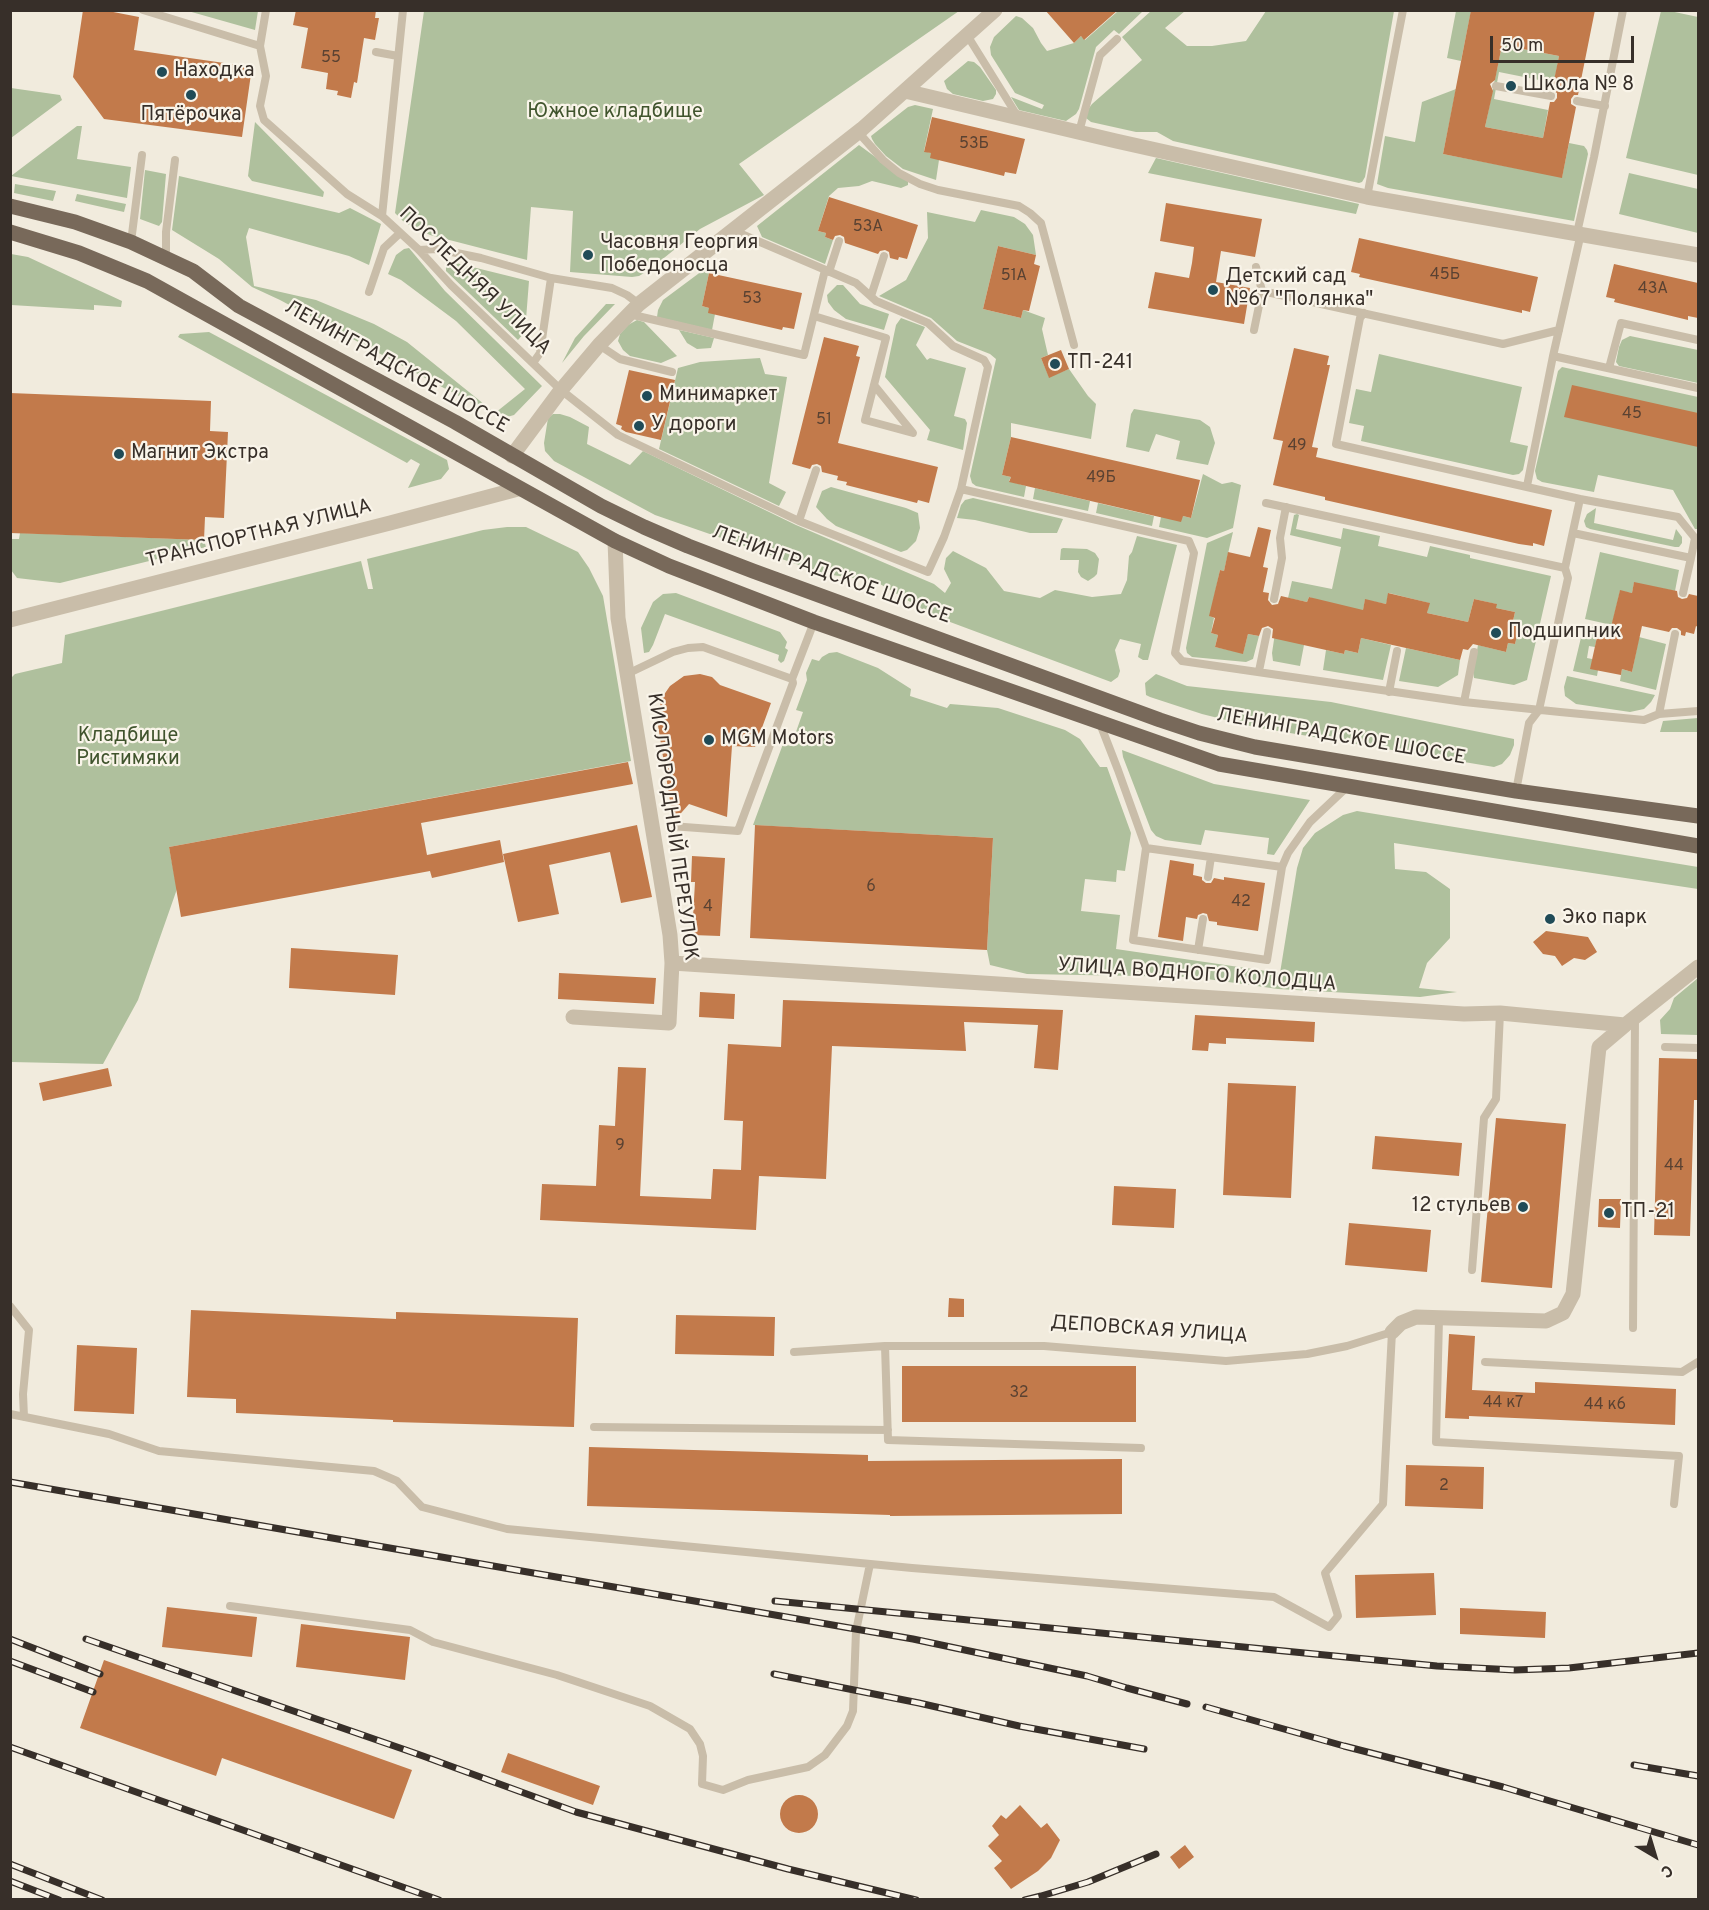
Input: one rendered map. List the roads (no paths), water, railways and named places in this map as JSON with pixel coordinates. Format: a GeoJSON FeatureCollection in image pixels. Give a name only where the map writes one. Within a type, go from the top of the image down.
{"type":"FeatureCollection","features":[{"type":"Feature","properties":{"kind":"main road","name":"ЛЕНИНГРАДСКОЕ ШОССЕ"},"geometry":{"type":"LineString","coordinates":[[10,206],[75,222],[131,242],[193,271],[239,306],[455,422],[601,506],[688,546],[1199,733],[1255,747],[1516,791],[1698,816]]}},
{"type":"Feature","properties":{"kind":"main road"},"geometry":{"type":"LineString","coordinates":[[10,232],[80,253],[147,281],[615,541],[669,566],[814,622],[1219,764],[1698,846]]}},
{"type":"Feature","properties":{"kind":"street"},"geometry":{"type":"LineString","coordinates":[[512,456],[561,390],[599,345],[634,309],[858,132],[995,10]]}},
{"type":"Feature","properties":{"kind":"street"},"geometry":{"type":"LineString","coordinates":[[905,91],[1367,197],[1698,255]]}},
{"type":"Feature","properties":{"kind":"street","name":"ТРАНСПОРТНАЯ УЛИЦА"},"geometry":{"type":"LineString","coordinates":[[11,621],[518,489]]}},
{"type":"Feature","properties":{"kind":"street","name":"КИСЛОРОДНЫЙ ПЕРЕУЛОК"},"geometry":{"type":"LineString","coordinates":[[573,1017],[669,1023],[672,963],[670,935],[618,618],[615,541]]}},
{"type":"Feature","properties":{"kind":"street","name":"УЛИЦА ВОДНОГО КОЛОДЦА"},"geometry":{"type":"LineString","coordinates":[[672,963],[1452,1014],[1500,1013],[1630,1022]]}},
{"type":"Feature","properties":{"kind":"street"},"geometry":{"type":"LineString","coordinates":[[1630,1022],[1698,967]]}},
{"type":"Feature","properties":{"kind":"street","name":"ДЕПОВСКАЯ УЛИЦА"},"geometry":{"type":"LineString","coordinates":[[1392,1332],[1401,1323],[1416,1317],[1546,1321],[1563,1313],[1573,1294],[1599,1047],[1630,1022]]}},
{"type":"Feature","properties":{"kind":"lane"},"geometry":{"type":"LineString","coordinates":[[143,10],[260,46]]}},
{"type":"Feature","properties":{"kind":"lane"},"geometry":{"type":"LineString","coordinates":[[266,10],[260,46],[266,76],[260,106],[264,120],[347,194],[382,216]]}},
{"type":"Feature","properties":{"kind":"lane","name":"ПОСЛЕДНЯЯ УЛИЦА"},"geometry":{"type":"LineString","coordinates":[[403,10],[382,216],[561,390],[618,435],[799,521],[928,572],[944,537],[961,489]]}},
{"type":"Feature","properties":{"kind":"lane"},"geometry":{"type":"LineString","coordinates":[[1367,197],[1403,10]]}},
{"type":"Feature","properties":{"kind":"lane"},"geometry":{"type":"LineString","coordinates":[[1527,486],[1623,10]]}},
{"type":"Feature","properties":{"kind":"lane"},"geometry":{"type":"LineString","coordinates":[[967,35],[1018,117]]}},
{"type":"Feature","properties":{"kind":"lane"},"geometry":{"type":"LineString","coordinates":[[1079,132],[1100,55],[1118,39]]}},
{"type":"Feature","properties":{"kind":"lane"},"geometry":{"type":"LineString","coordinates":[[376,52],[398,56]]}},
{"type":"Feature","properties":{"kind":"lane"},"geometry":{"type":"LineString","coordinates":[[1496,86],[1551,96]]}},
{"type":"Feature","properties":{"kind":"lane"},"geometry":{"type":"LineString","coordinates":[[1577,101],[1605,106]]}},
{"type":"Feature","properties":{"kind":"lane"},"geometry":{"type":"LineString","coordinates":[[858,132],[883,160],[899,173],[920,184],[938,190],[1019,206],[1041,223],[1074,345]]}},
{"type":"Feature","properties":{"kind":"lane"},"geometry":{"type":"LineString","coordinates":[[131,242],[142,155]]}},
{"type":"Feature","properties":{"kind":"lane"},"geometry":{"type":"LineString","coordinates":[[166,258],[166,232],[175,160]]}},
{"type":"Feature","properties":{"kind":"lane"},"geometry":{"type":"LineString","coordinates":[[732,230],[855,283],[876,301],[928,323],[953,346],[984,360],[988,367],[961,489],[1189,541],[1194,553],[1175,653],[1182,661],[1389,692],[1539,710],[1644,720],[1659,714],[1698,711]]}},
{"type":"Feature","properties":{"kind":"lane"},"geometry":{"type":"LineString","coordinates":[[369,292],[384,248],[400,233]]}},
{"type":"Feature","properties":{"kind":"lane"},"geometry":{"type":"LineString","coordinates":[[419,250],[437,249],[481,258],[551,278],[612,288],[627,295],[634,309],[804,355],[827,271],[839,241]]}},
{"type":"Feature","properties":{"kind":"lane"},"geometry":{"type":"LineString","coordinates":[[871,296],[884,256]]}},
{"type":"Feature","properties":{"kind":"lane"},"geometry":{"type":"LineString","coordinates":[[1254,330],[1262,291],[1256,267]]}},
{"type":"Feature","properties":{"kind":"lane"},"geometry":{"type":"LineString","coordinates":[[533,363],[540,353],[551,278]]}},
{"type":"Feature","properties":{"kind":"lane"},"geometry":{"type":"LineString","coordinates":[[1262,291],[1503,344],[1559,330]]}},
{"type":"Feature","properties":{"kind":"lane"},"geometry":{"type":"LineString","coordinates":[[1364,313],[1360,318],[1336,444],[1580,499],[1678,517],[1697,538],[1683,593]]}},
{"type":"Feature","properties":{"kind":"lane"},"geometry":{"type":"LineString","coordinates":[[814,315],[886,338],[865,420],[913,433],[874,385]]}},
{"type":"Feature","properties":{"kind":"lane"},"geometry":{"type":"LineString","coordinates":[[1609,368],[1620,323],[1698,340]]}},
{"type":"Feature","properties":{"kind":"lane"},"geometry":{"type":"LineString","coordinates":[[599,345],[620,359],[672,372]]}},
{"type":"Feature","properties":{"kind":"lane"},"geometry":{"type":"LineString","coordinates":[[1553,356],[1698,388]]}},
{"type":"Feature","properties":{"kind":"lane"},"geometry":{"type":"LineString","coordinates":[[799,521],[816,470]]}},
{"type":"Feature","properties":{"kind":"lane"},"geometry":{"type":"LineString","coordinates":[[1516,791],[1529,723],[1539,710],[1568,578],[1566,568],[1580,499]]}},
{"type":"Feature","properties":{"kind":"lane"},"geometry":{"type":"LineString","coordinates":[[1266,503],[1566,568]]}},
{"type":"Feature","properties":{"kind":"lane"},"geometry":{"type":"LineString","coordinates":[[1274,599],[1282,558],[1280,538],[1286,507]]}},
{"type":"Feature","properties":{"kind":"lane"},"geometry":{"type":"LineString","coordinates":[[1573,533],[1691,558]]}},
{"type":"Feature","properties":{"kind":"lane"},"geometry":{"type":"LineString","coordinates":[[671,826],[738,831],[814,622]]}},
{"type":"Feature","properties":{"kind":"lane"},"geometry":{"type":"LineString","coordinates":[[1259,671],[1267,632]]}},
{"type":"Feature","properties":{"kind":"lane"},"geometry":{"type":"LineString","coordinates":[[1659,714],[1675,634]]}},
{"type":"Feature","properties":{"kind":"lane"},"geometry":{"type":"LineString","coordinates":[[627,674],[673,652],[703,647],[792,679]]}},
{"type":"Feature","properties":{"kind":"lane"},"geometry":{"type":"LineString","coordinates":[[1389,692],[1397,651]]}},
{"type":"Feature","properties":{"kind":"lane"},"geometry":{"type":"LineString","coordinates":[[1464,702],[1474,652]]}},
{"type":"Feature","properties":{"kind":"lane"},"geometry":{"type":"LineString","coordinates":[[1098,721],[1146,848],[1133,940],[1267,960],[1282,867],[1288,853],[1310,822],[1347,787]]}},
{"type":"Feature","properties":{"kind":"lane"},"geometry":{"type":"LineString","coordinates":[[1146,848],[1282,867]]}},
{"type":"Feature","properties":{"kind":"lane"},"geometry":{"type":"LineString","coordinates":[[1208,878],[1211,857]]}},
{"type":"Feature","properties":{"kind":"lane"},"geometry":{"type":"LineString","coordinates":[[1198,950],[1203,920]]}},
{"type":"Feature","properties":{"kind":"lane"},"geometry":{"type":"LineString","coordinates":[[1472,1270],[1484,1118],[1496,1099],[1500,1013]]}},
{"type":"Feature","properties":{"kind":"lane"},"geometry":{"type":"LineString","coordinates":[[1630,1022],[1633,1328]]}},
{"type":"Feature","properties":{"kind":"lane"},"geometry":{"type":"LineString","coordinates":[[1665,1047],[1698,1048]]}},
{"type":"Feature","properties":{"kind":"lane"},"geometry":{"type":"LineString","coordinates":[[10,1306],[29,1330],[23,1394],[24,1417]]}},
{"type":"Feature","properties":{"kind":"lane"},"geometry":{"type":"LineString","coordinates":[[1439,1319],[1436,1442],[1678,1456],[1674,1504]]}},
{"type":"Feature","properties":{"kind":"lane"},"geometry":{"type":"LineString","coordinates":[[10,1414],[109,1434],[159,1451],[374,1471],[397,1481],[422,1507],[507,1529],[870,1564],[1274,1598],[1329,1627],[1338,1616],[1325,1573],[1383,1504],[1392,1332]]}},
{"type":"Feature","properties":{"kind":"lane","name":"ДЕПОВСКАЯ УЛИЦА"},"geometry":{"type":"LineString","coordinates":[[794,1352],[885,1346],[1044,1346],[1226,1361],[1307,1354],[1347,1346],[1392,1332]]}},
{"type":"Feature","properties":{"kind":"lane"},"geometry":{"type":"LineString","coordinates":[[885,1346],[888,1440],[1141,1448]]}},
{"type":"Feature","properties":{"kind":"lane"},"geometry":{"type":"LineString","coordinates":[[1485,1362],[1682,1372],[1698,1362]]}},
{"type":"Feature","properties":{"kind":"lane"},"geometry":{"type":"LineString","coordinates":[[594,1427],[888,1430]]}},
{"type":"Feature","properties":{"kind":"lane"},"geometry":{"type":"LineString","coordinates":[[230,1606],[410,1630],[433,1642],[557,1675],[650,1706],[690,1729],[700,1744],[703,1756],[702,1784],[723,1790],[748,1780],[808,1767],[825,1755],[847,1726],[853,1711],[856,1631],[870,1564]]}},
{"type":"Feature","properties":{"kind":"railway"},"geometry":{"type":"LineString","coordinates":[[10,1482],[913,1639],[1087,1676],[1187,1704]]}},
{"type":"Feature","properties":{"kind":"railway"},"geometry":{"type":"LineString","coordinates":[[775,1601],[1437,1666],[1515,1670],[1569,1668],[1698,1653]]}},
{"type":"Feature","properties":{"kind":"railway"},"geometry":{"type":"LineString","coordinates":[[10,1639],[100,1674]]}},
{"type":"Feature","properties":{"kind":"railway"},"geometry":{"type":"LineString","coordinates":[[86,1639],[423,1756],[576,1812],[788,1869],[916,1900]]}},
{"type":"Feature","properties":{"kind":"railway"},"geometry":{"type":"LineString","coordinates":[[10,1661],[93,1692]]}},
{"type":"Feature","properties":{"kind":"railway"},"geometry":{"type":"LineString","coordinates":[[774,1674],[1019,1726],[1144,1749]]}},
{"type":"Feature","properties":{"kind":"railway"},"geometry":{"type":"LineString","coordinates":[[1206,1707],[1503,1787],[1698,1845]]}},
{"type":"Feature","properties":{"kind":"railway"},"geometry":{"type":"LineString","coordinates":[[10,1747],[439,1900]]}},
{"type":"Feature","properties":{"kind":"railway"},"geometry":{"type":"LineString","coordinates":[[1634,1765],[1698,1776]]}},
{"type":"Feature","properties":{"kind":"railway"},"geometry":{"type":"LineString","coordinates":[[1025,1900],[1088,1882],[1156,1854]]}},
{"type":"Feature","properties":{"kind":"railway"},"geometry":{"type":"LineString","coordinates":[[10,1864],[102,1900]]}},
{"type":"Feature","properties":{"kind":"railway"},"geometry":{"type":"LineString","coordinates":[[10,1881],[59,1900]]}},
{"type":"Feature","properties":{"kind":"place","name":"Находка"},"geometry":{"type":"Point","coordinates":[162,72]}},
{"type":"Feature","properties":{"kind":"place","name":"Школа № 8"},"geometry":{"type":"Point","coordinates":[1511,86]}},
{"type":"Feature","properties":{"kind":"place","name":"Пятёрочка"},"geometry":{"type":"Point","coordinates":[191,95]}},
{"type":"Feature","properties":{"kind":"place","name":"Часовня Георгия Победоносца"},"geometry":{"type":"Point","coordinates":[588,255]}},
{"type":"Feature","properties":{"kind":"place","name":"Детский сад №67 \"Полянка\""},"geometry":{"type":"Point","coordinates":[1213,290]}},
{"type":"Feature","properties":{"kind":"place","name":"ТП-241"},"geometry":{"type":"Point","coordinates":[1055,364]}},
{"type":"Feature","properties":{"kind":"place","name":"Минимаркет"},"geometry":{"type":"Point","coordinates":[647,396]}},
{"type":"Feature","properties":{"kind":"place","name":"У дороги"},"geometry":{"type":"Point","coordinates":[639,426]}},
{"type":"Feature","properties":{"kind":"place","name":"Магнит Экстра"},"geometry":{"type":"Point","coordinates":[119,454]}},
{"type":"Feature","properties":{"kind":"place","name":"Подшипник"},"geometry":{"type":"Point","coordinates":[1496,633]}},
{"type":"Feature","properties":{"kind":"place","name":"MGM Motors"},"geometry":{"type":"Point","coordinates":[709,740]}},
{"type":"Feature","properties":{"kind":"place","name":"Эко парк"},"geometry":{"type":"Point","coordinates":[1550,919]}},
{"type":"Feature","properties":{"kind":"place","name":"12 стульев"},"geometry":{"type":"Point","coordinates":[1523,1207]}},
{"type":"Feature","properties":{"kind":"place","name":"ТП-21"},"geometry":{"type":"Point","coordinates":[1609,1213]}},
{"type":"Feature","properties":{"kind":"park label","name":"Южное кладбище"},"geometry":{"type":"Point","coordinates":[615,113]}},
{"type":"Feature","properties":{"kind":"park label","name":"Кладбище Ристимяки"},"geometry":{"type":"Point","coordinates":[128,748]}}]}
